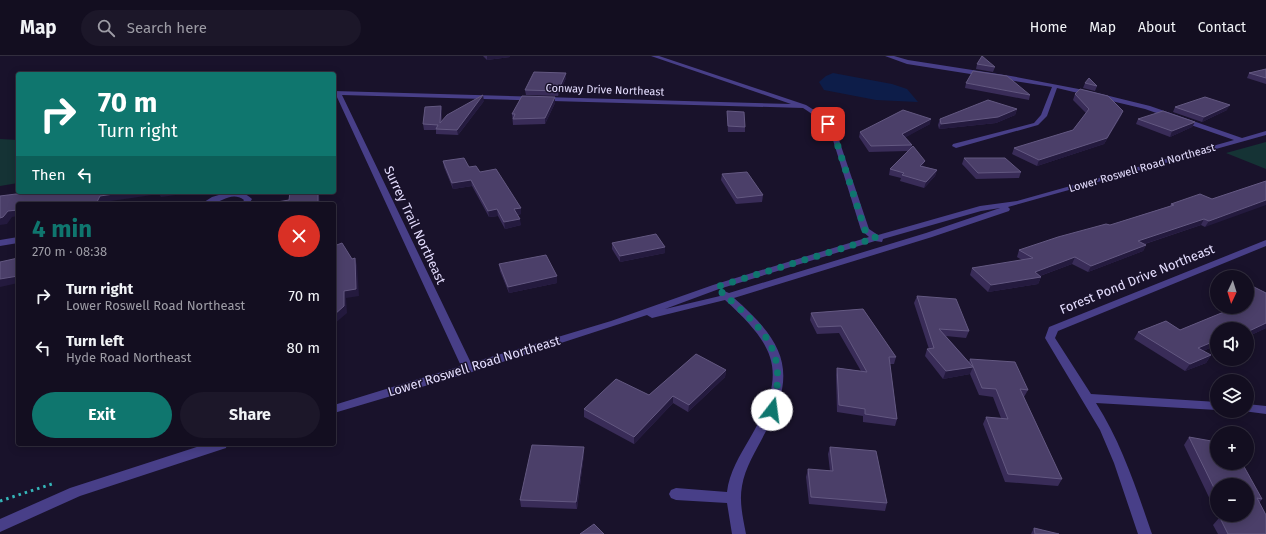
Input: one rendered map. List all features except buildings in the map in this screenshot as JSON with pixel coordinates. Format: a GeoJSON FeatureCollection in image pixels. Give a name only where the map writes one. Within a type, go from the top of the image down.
{"type":"FeatureCollection","features":[{"type":"Feature","properties":{"kind":"street"},"geometry":{"type":"LineString","coordinates":[[654,56],[804,106],[820,116],[828,124],[835,137],[865,230],[889,247]]}},
{"type":"Feature","properties":{"kind":"street"},"geometry":{"type":"LineString","coordinates":[[888,56],[907,62],[1055,86],[1144,106],[1242,140]]}},
{"type":"Feature","properties":{"kind":"street"},"geometry":{"type":"LineString","coordinates":[[956,146],[1036,124],[1044,116],[1055,86]]}},
{"type":"Feature","properties":{"kind":"street","name":"Conway Drive Northeast"},"geometry":{"type":"LineString","coordinates":[[336,93],[804,106]]}},
{"type":"Feature","properties":{"kind":"street","name":"Surrey Trail Northeast"},"geometry":{"type":"LineString","coordinates":[[336,93],[468,369]]}},
{"type":"Feature","properties":{"kind":"street","name":"Lower Roswell Road Northeast"},"geometry":{"type":"LineString","coordinates":[[615,323],[727,297],[991,215],[1018,204],[1266,133]]}},
{"type":"Feature","properties":{"kind":"street"},"geometry":{"type":"LineString","coordinates":[[209,202],[216,198],[236,194],[244,195],[248,199],[246,202]]}},
{"type":"Feature","properties":{"kind":"street","name":"Lower Roswell Road Northeast"},"geometry":{"type":"LineString","coordinates":[[336,409],[615,323],[716,287],[876,238],[980,209],[1018,204]]}},
{"type":"Feature","properties":{"kind":"street"},"geometry":{"type":"LineString","coordinates":[[0,243],[16,240]]}},
{"type":"Feature","properties":{"kind":"street","name":"Forest Pond Drive Northeast"},"geometry":{"type":"LineString","coordinates":[[1145,534],[1121,463],[1106,429],[1050,338],[1053,328],[1266,243]]}},
{"type":"Feature","properties":{"kind":"street"},"geometry":{"type":"LineString","coordinates":[[716,287],[758,327],[770,344],[776,358],[779,377],[777,394],[772,410],[742,466],[736,481],[734,498],[738,534]]}},
{"type":"Feature","properties":{"kind":"street"},"geometry":{"type":"LineString","coordinates":[[1087,398],[1210,406]]}},
{"type":"Feature","properties":{"kind":"street"},"geometry":{"type":"LineString","coordinates":[[1254,409],[1266,410]]}},
{"type":"Feature","properties":{"kind":"street"},"geometry":{"type":"LineString","coordinates":[[0,526],[75,492],[215,446]]}},
{"type":"Feature","properties":{"kind":"street"},"geometry":{"type":"LineString","coordinates":[[676,494],[734,498]]}},
{"type":"Feature","properties":{"kind":"green space"},"geometry":{"type":"Polygon","coordinates":[[[0,139],[16,140],[16,183],[0,186],[0,139]]]}},
{"type":"Feature","properties":{"kind":"green space"},"geometry":{"type":"Polygon","coordinates":[[[1266,142],[1266,169],[1226,153],[1266,142]]]}},
{"type":"Feature","properties":{"kind":"water"},"geometry":{"type":"Polygon","coordinates":[[[833,73],[892,84],[907,89],[918,102],[876,100],[824,90],[819,82],[826,76],[833,73]]]}},
{"type":"Feature","properties":{"kind":"route"},"geometry":{"type":"LineString","coordinates":[[772,410],[777,394],[779,377],[776,358],[770,344],[758,327],[716,287],[876,238],[865,230],[862,216],[835,137],[828,124]]}}]}
